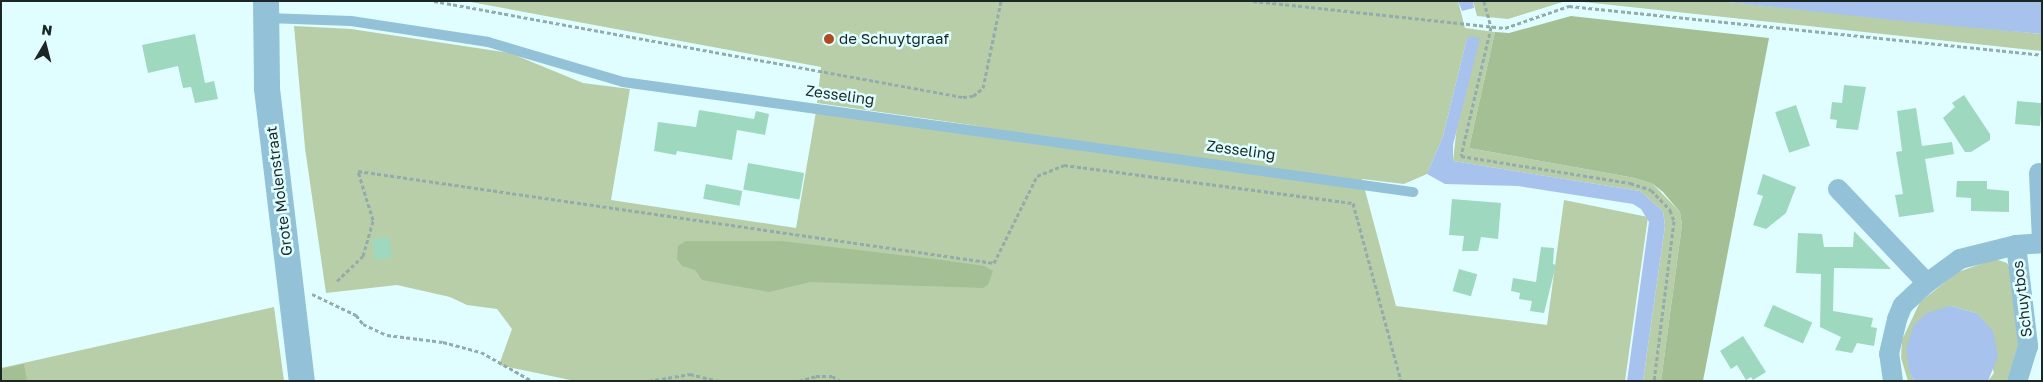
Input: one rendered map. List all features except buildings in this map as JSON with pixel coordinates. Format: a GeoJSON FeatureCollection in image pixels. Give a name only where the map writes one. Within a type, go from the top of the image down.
{"type":"FeatureCollection","features":[{"type":"Feature","properties":{"kind":"street","name":"Grote Molenstraat"},"geometry":{"type":"LineString","coordinates":[[266,10],[268,97],[302,381]]}},
{"type":"Feature","properties":{"kind":"street","name":"Schuytbos"},"geometry":{"type":"LineString","coordinates":[[1893,381],[1889,354],[1897,319],[1903,305],[1927,283],[1960,259],[2016,245],[2042,243],[2039,173]]}},
{"type":"Feature","properties":{"kind":"street"},"geometry":{"type":"LineString","coordinates":[[1838,189],[1927,283]]}},
{"type":"Feature","properties":{"kind":"street","name":"Schuytbos"},"geometry":{"type":"LineString","coordinates":[[2016,245],[2028,346],[2017,381]]}},
{"type":"Feature","properties":{"kind":"lane","name":"Zesseling"},"geometry":{"type":"LineString","coordinates":[[266,10],[488,42],[623,82],[1413,192]]}},
{"type":"Feature","properties":{"kind":"path"},"geometry":{"type":"LineString","coordinates":[[434,1],[963,97],[973,96],[983,88],[1001,1]]}},
{"type":"Feature","properties":{"kind":"path"},"geometry":{"type":"LineString","coordinates":[[1253,1],[1512,28],[1569,6],[2042,55]]}},
{"type":"Feature","properties":{"kind":"path"},"geometry":{"type":"LineString","coordinates":[[1484,1],[1491,27],[1461,156],[1630,183],[1651,190],[1670,210],[1674,220],[1654,381]]}},
{"type":"Feature","properties":{"kind":"path"},"geometry":{"type":"LineString","coordinates":[[337,281],[363,256],[373,220],[358,171],[994,263],[1038,176],[1064,165],[1353,203],[1401,381]]}},
{"type":"Feature","properties":{"kind":"path"},"geometry":{"type":"LineString","coordinates":[[304,291],[356,315],[363,324],[387,335],[443,342],[482,352],[532,381]]}},
{"type":"Feature","properties":{"kind":"path"},"geometry":{"type":"LineString","coordinates":[[649,381],[690,374],[719,381]]}},
{"type":"Feature","properties":{"kind":"path"},"geometry":{"type":"LineString","coordinates":[[799,381],[816,376],[832,376],[840,381]]}},
{"type":"Feature","properties":{"kind":"path"},"geometry":{"type":"LineString","coordinates":[[736,381],[744,381]]}},
{"type":"Feature","properties":{"kind":"green space"},"geometry":{"type":"Polygon","coordinates":[[[465,1],[1458,1],[1465,28],[1495,32],[1469,148],[1635,178],[1653,184],[1680,212],[1682,225],[1661,381],[1643,381],[1665,226],[1663,211],[1640,191],[1453,161],[1467,38],[1443,136],[1427,174],[1404,184],[1362,179],[1396,306],[1547,325],[1564,200],[1648,217],[1625,381],[575,381],[499,365],[512,329],[497,309],[467,305],[450,297],[397,285],[326,293],[305,148],[294,26],[351,29],[510,53],[583,83],[630,89],[611,200],[796,228],[817,106],[985,127],[817,103],[821,67],[465,1]]]}},
{"type":"Feature","properties":{"kind":"green space"},"geometry":{"type":"Polygon","coordinates":[[[1473,1],[1566,1],[1508,19],[1477,16],[1473,1]]]}},
{"type":"Feature","properties":{"kind":"green space"},"geometry":{"type":"Polygon","coordinates":[[[1574,1],[1718,1],[2042,34],[2042,51],[1574,1]]]}},
{"type":"Feature","properties":{"kind":"green space"},"geometry":{"type":"Polygon","coordinates":[[[1571,16],[1769,38],[1703,381],[1661,381],[1682,225],[1680,212],[1663,192],[1653,184],[1635,178],[1469,148],[1495,32],[1509,33],[1571,16]]]}},
{"type":"Feature","properties":{"kind":"green space"},"geometry":{"type":"Polygon","coordinates":[[[686,241],[781,241],[942,260],[984,266],[993,271],[988,285],[983,288],[810,282],[769,292],[702,280],[695,270],[682,266],[677,259],[678,246],[686,241]]]}},
{"type":"Feature","properties":{"kind":"green space"},"geometry":{"type":"Polygon","coordinates":[[[1995,259],[2007,263],[2012,272],[2019,342],[2007,381],[1988,381],[1994,373],[1976,313],[1951,306],[1910,374],[1915,381],[1908,381],[1901,358],[1902,340],[1920,302],[1958,272],[1995,259]]]}},
{"type":"Feature","properties":{"kind":"green space"},"geometry":{"type":"Polygon","coordinates":[[[274,307],[284,381],[1,381],[1,368],[274,307]]]}},
{"type":"Feature","properties":{"kind":"green space"},"geometry":{"type":"Polygon","coordinates":[[[24,364],[27,381],[1,381],[1,369],[24,364]]]}},
{"type":"Feature","properties":{"kind":"water"},"geometry":{"type":"Polygon","coordinates":[[[1458,1],[1473,1],[1474,8],[1462,11],[1458,1]]]}},
{"type":"Feature","properties":{"kind":"water"},"geometry":{"type":"Polygon","coordinates":[[[1718,1],[2042,1],[2042,34],[1921,23],[1718,1]]]}},
{"type":"Feature","properties":{"kind":"water"},"geometry":{"type":"Polygon","coordinates":[[[1471,36],[1480,38],[1453,145],[1453,161],[1640,191],[1663,211],[1665,226],[1643,381],[1627,381],[1649,222],[1641,209],[1633,204],[1518,186],[1445,184],[1427,174],[1443,136],[1467,38],[1471,36]]]}},
{"type":"Feature","properties":{"kind":"water"},"geometry":{"type":"Polygon","coordinates":[[[1951,306],[1976,313],[1993,331],[1998,356],[1988,381],[1915,381],[1910,374],[1906,349],[1914,325],[1927,313],[1951,306]]]}},
{"type":"Feature","properties":{"kind":"place","name":"de Schuytgraaf"},"geometry":{"type":"Point","coordinates":[829,39]}}]}
